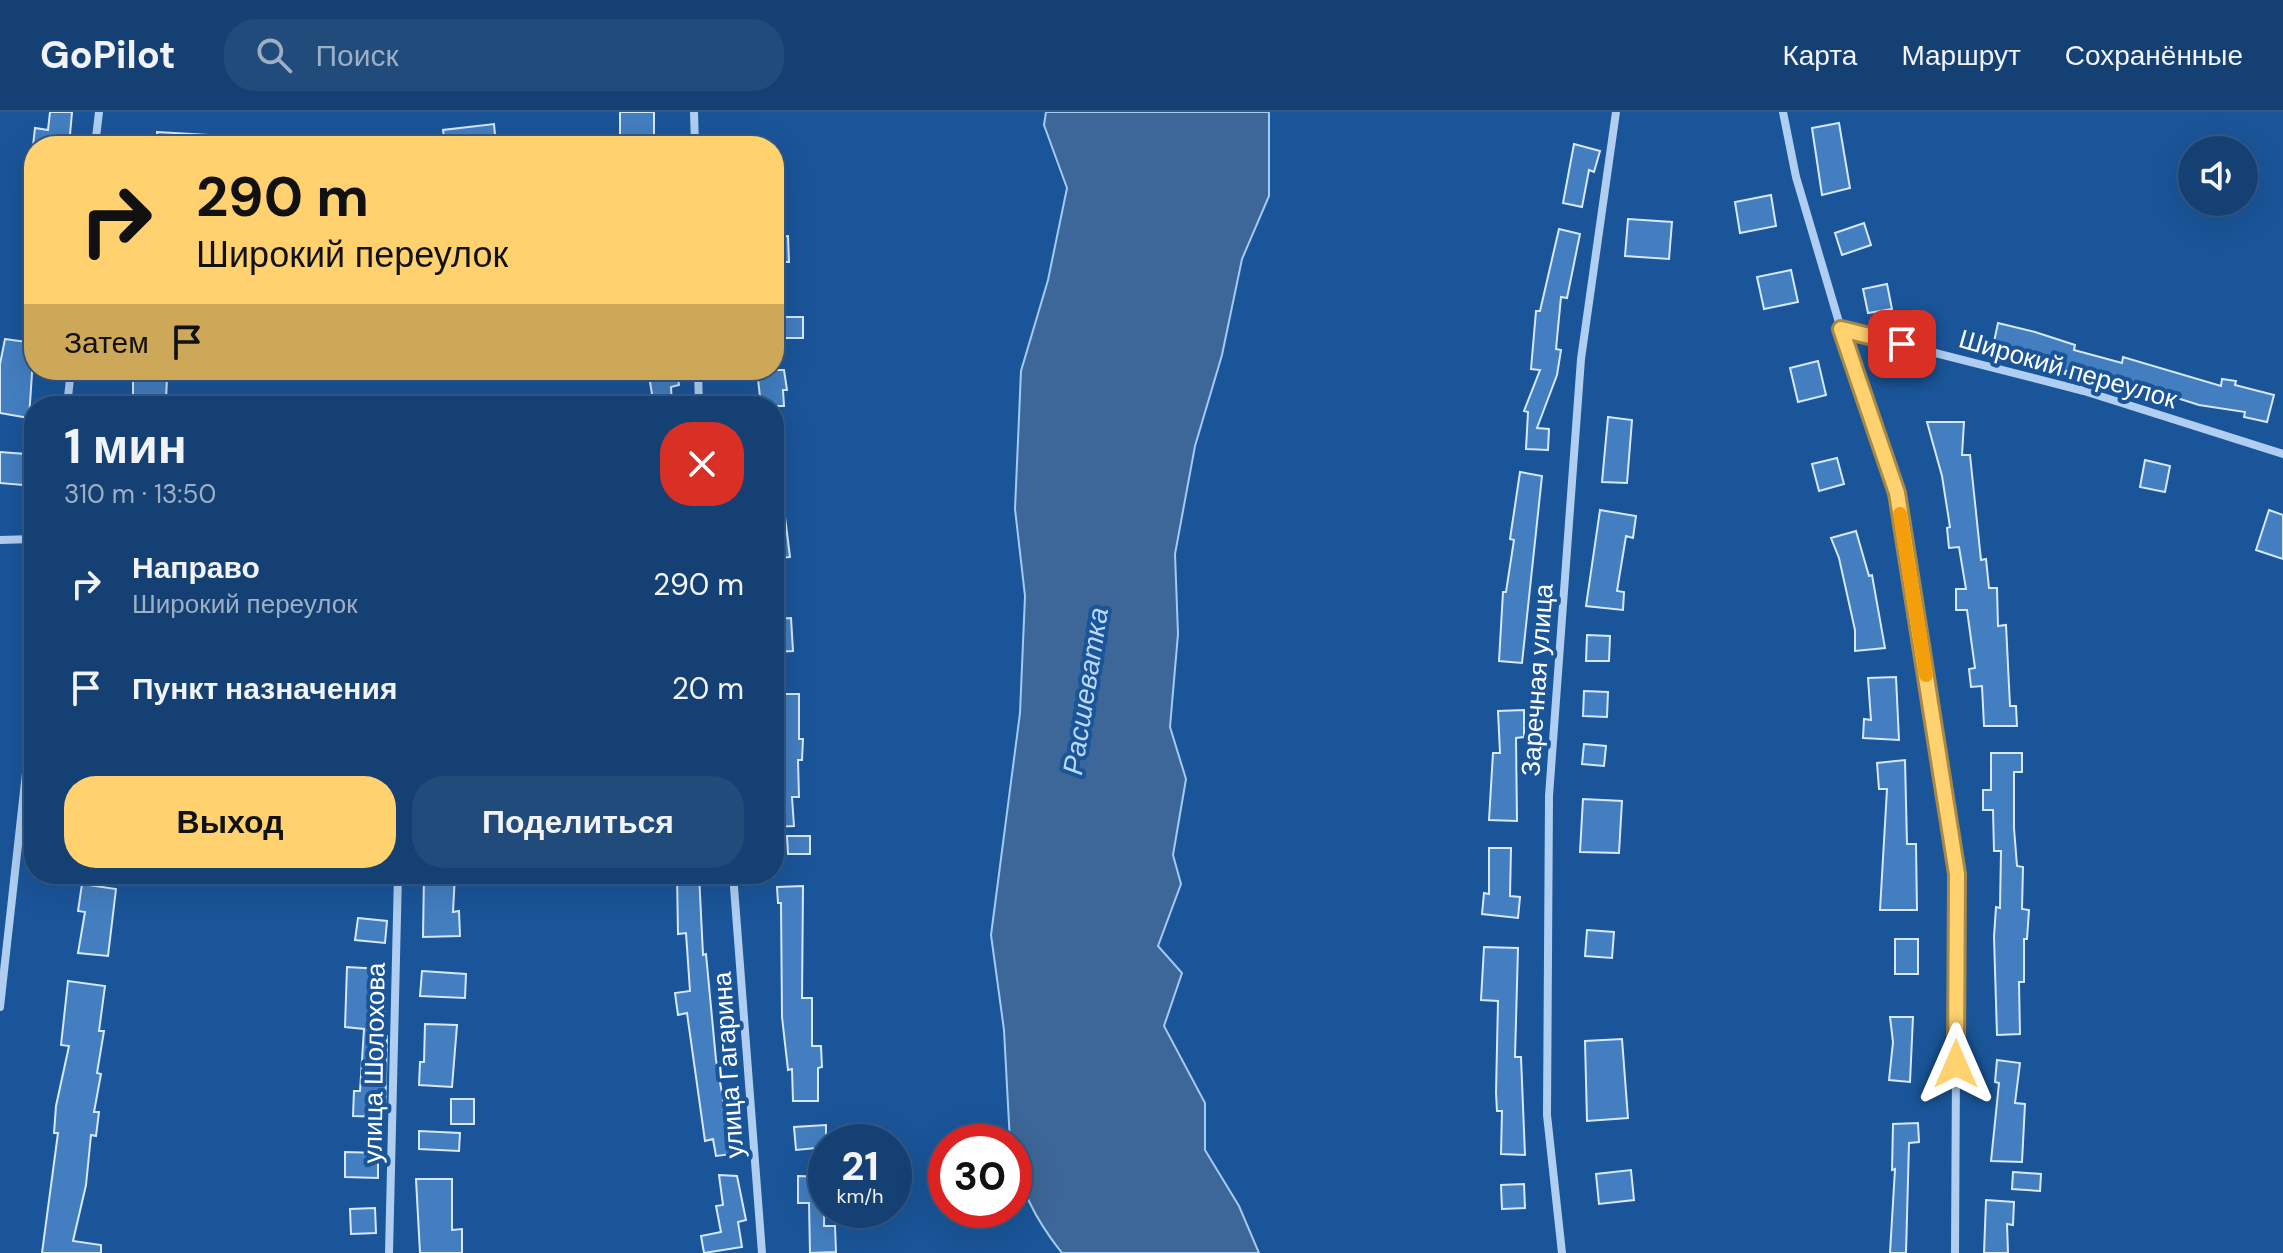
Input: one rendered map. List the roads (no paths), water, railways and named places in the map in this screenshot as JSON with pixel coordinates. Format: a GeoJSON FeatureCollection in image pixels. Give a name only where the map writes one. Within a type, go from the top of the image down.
{"type":"FeatureCollection","features":[{"type":"Feature","properties":{"kind":"street"},"geometry":{"type":"LineString","coordinates":[[96,136],[99,112]]}},
{"type":"Feature","properties":{"kind":"street"},"geometry":{"type":"LineString","coordinates":[[694,112],[695,136]]}},
{"type":"Feature","properties":{"kind":"street","name":"Заречная улица"},"geometry":{"type":"LineString","coordinates":[[1562,1253],[1547,1115],[1549,796],[1581,359],[1616,112]]}},
{"type":"Feature","properties":{"kind":"street"},"geometry":{"type":"LineString","coordinates":[[1783,112],[1796,177],[1841,329],[1897,493],[1957,874],[1955,1253]]}},
{"type":"Feature","properties":{"kind":"street","name":"Широкий переулок"},"geometry":{"type":"LineString","coordinates":[[1841,329],[2084,391],[2283,454]]}},
{"type":"Feature","properties":{"kind":"street"},"geometry":{"type":"LineString","coordinates":[[0,540],[24,539]]}},
{"type":"Feature","properties":{"kind":"street"},"geometry":{"type":"LineString","coordinates":[[0,1007],[24,791]]}},
{"type":"Feature","properties":{"kind":"street","name":"улица Шолохова"},"geometry":{"type":"LineString","coordinates":[[389,1253],[398,884]]}},
{"type":"Feature","properties":{"kind":"street","name":"улица Гагарина"},"geometry":{"type":"LineString","coordinates":[[734,884],[762,1253]]}},
{"type":"Feature","properties":{"kind":"water","name":"Расшеватка"},"geometry":{"type":"Polygon","coordinates":[[[1046,112],[1269,112],[1269,196],[1242,259],[1222,355],[1195,446],[1175,554],[1178,634],[1170,727],[1186,779],[1173,855],[1181,884],[1158,946],[1182,973],[1164,1026],[1205,1103],[1205,1150],[1239,1206],[1259,1253],[1062,1253],[1032,1207],[1032,1124],[1009,1124],[1004,1030],[991,935],[1020,713],[1025,596],[1015,509],[1021,371],[1048,280],[1067,188],[1044,125],[1046,112]]]}}]}
